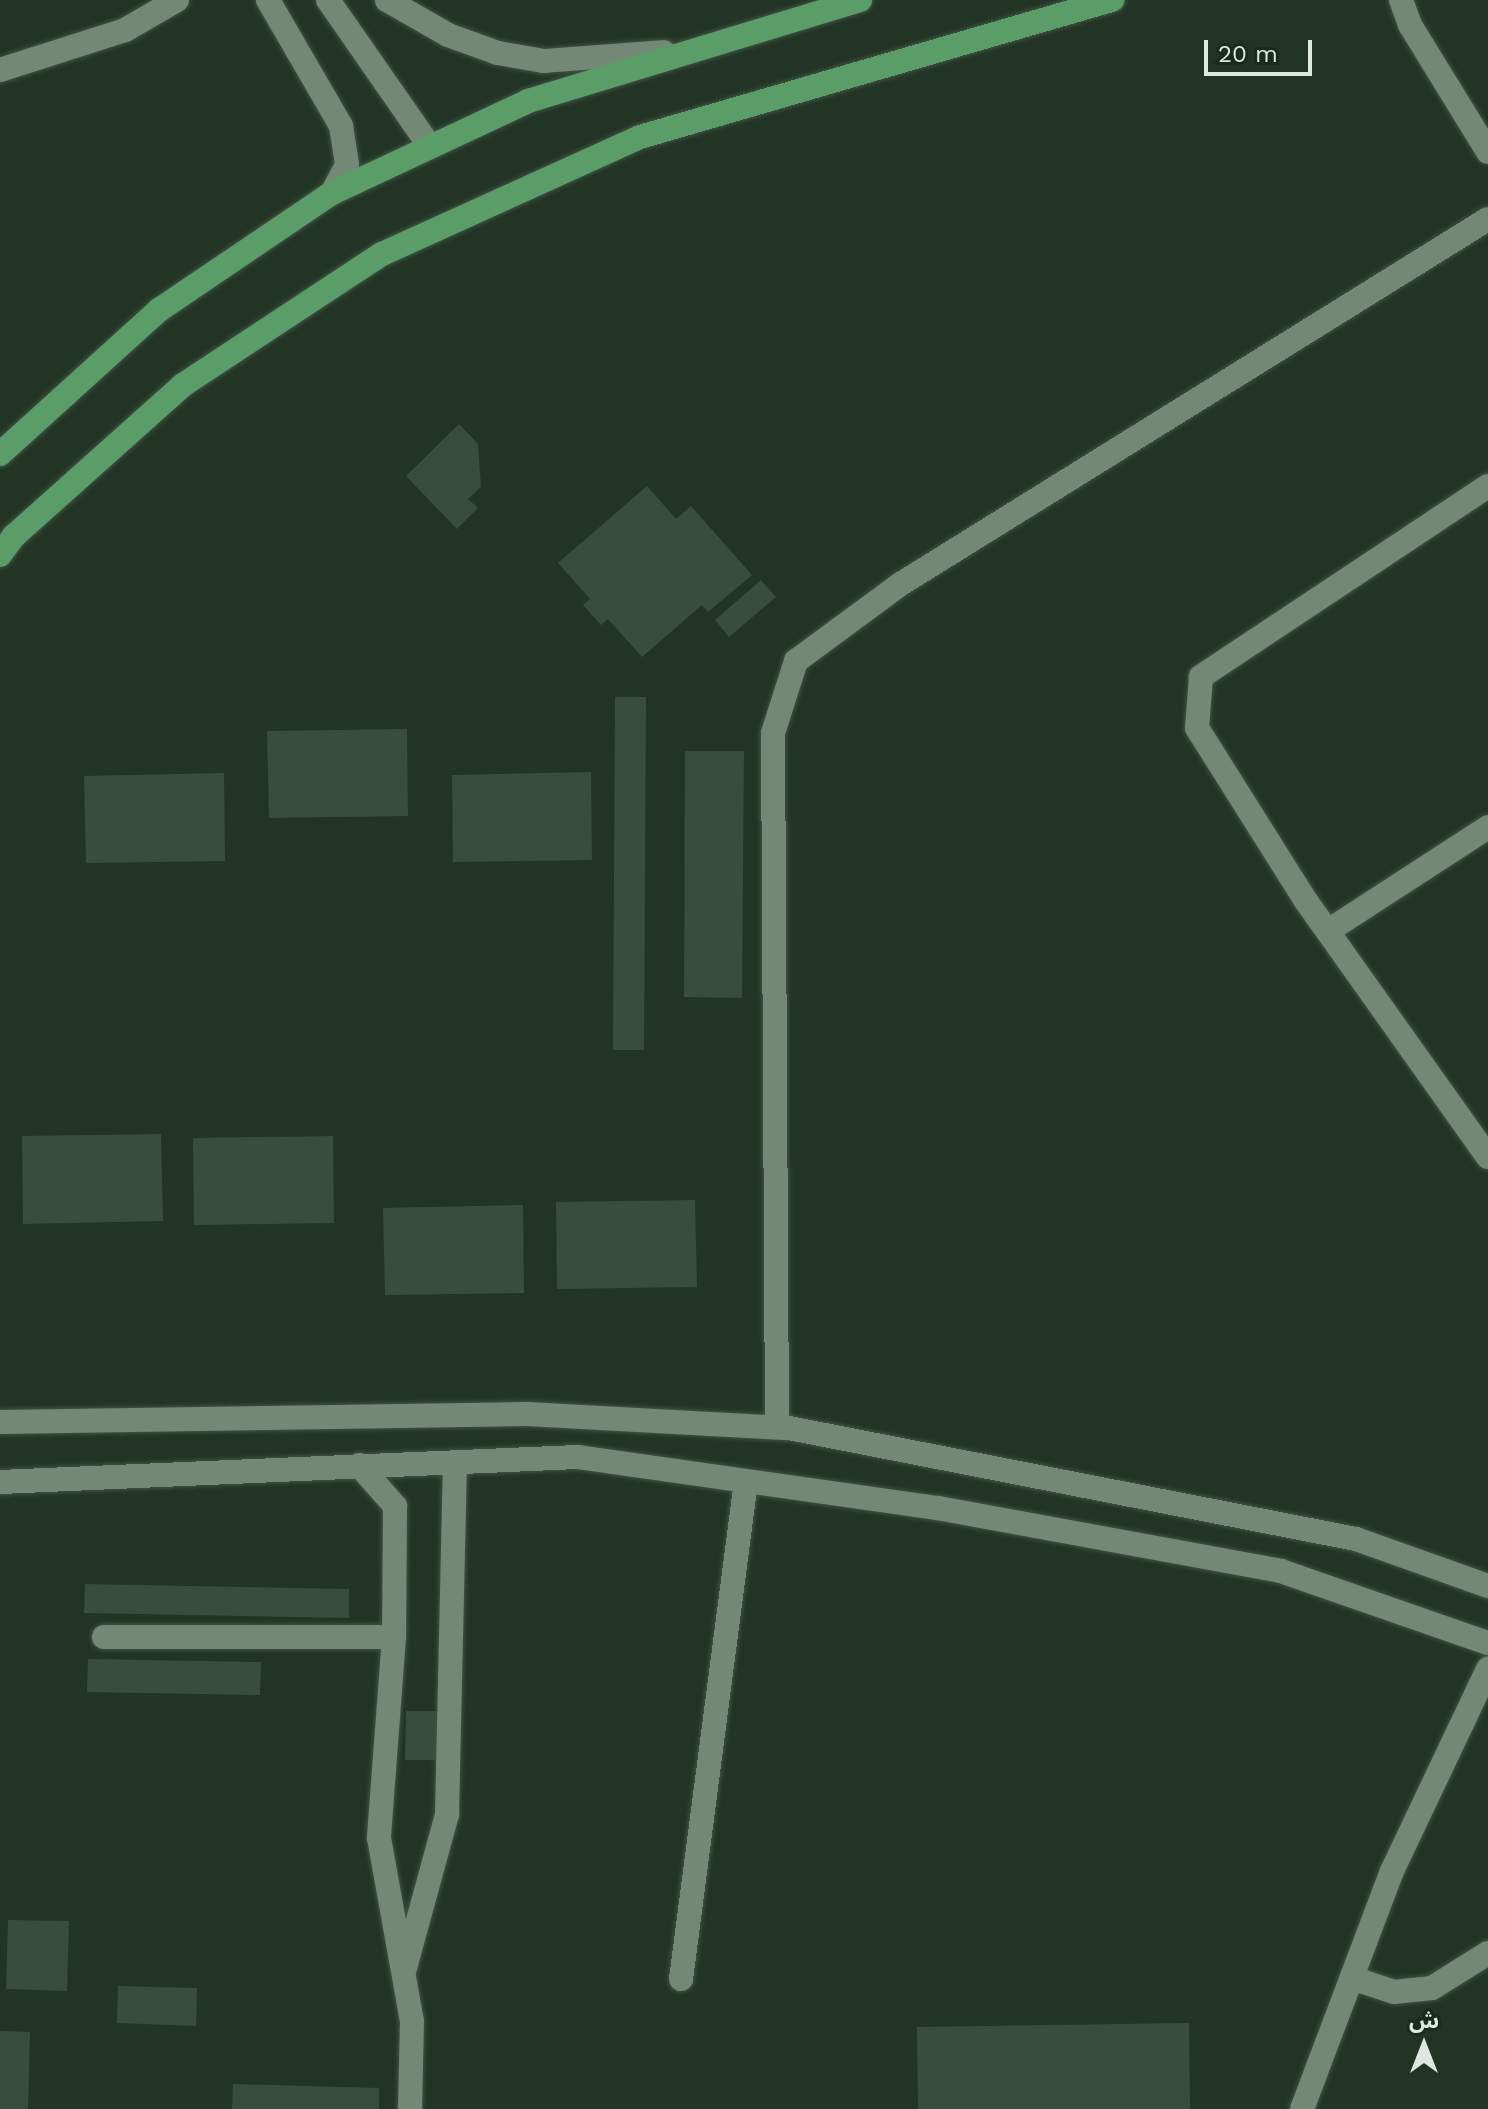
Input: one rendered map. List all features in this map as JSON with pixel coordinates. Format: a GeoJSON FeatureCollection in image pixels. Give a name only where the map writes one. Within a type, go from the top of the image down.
{"type":"FeatureCollection","features":[{"type":"Feature","properties":{"kind":"main road"},"geometry":{"type":"LineString","coordinates":[[0,454],[159,310],[332,193],[428,144],[528,101],[687,49],[860,0]]}},
{"type":"Feature","properties":{"kind":"main road"},"geometry":{"type":"LineString","coordinates":[[0,555],[14,536],[183,385],[382,254],[640,137],[1113,0]]}},
{"type":"Feature","properties":{"kind":"street"},"geometry":{"type":"LineString","coordinates":[[0,70],[125,30],[177,0]]}},
{"type":"Feature","properties":{"kind":"street"},"geometry":{"type":"LineString","coordinates":[[268,0],[344,134],[347,165],[332,193]]}},
{"type":"Feature","properties":{"kind":"street"},"geometry":{"type":"LineString","coordinates":[[328,0],[428,144]]}},
{"type":"Feature","properties":{"kind":"street"},"geometry":{"type":"LineString","coordinates":[[387,0],[448,35],[498,53],[544,61],[604,60],[687,49]]}},
{"type":"Feature","properties":{"kind":"street"},"geometry":{"type":"LineString","coordinates":[[1401,0],[1410,25],[1488,152]]}},
{"type":"Feature","properties":{"kind":"street"},"geometry":{"type":"LineString","coordinates":[[777,1427],[773,733],[796,661],[899,585],[1488,219]]}},
{"type":"Feature","properties":{"kind":"street"},"geometry":{"type":"LineString","coordinates":[[1485,1148],[1328,931],[1197,728],[1201,677],[1488,486]]}},
{"type":"Feature","properties":{"kind":"street"},"geometry":{"type":"LineString","coordinates":[[1328,931],[1488,827]]}},
{"type":"Feature","properties":{"kind":"street"},"geometry":{"type":"LineString","coordinates":[[0,1422],[527,1414],[777,1427],[1356,1539],[1488,1586]]}},
{"type":"Feature","properties":{"kind":"street"},"geometry":{"type":"LineString","coordinates":[[0,1482],[578,1457],[938,1508],[1281,1571],[1488,1643]]}},
{"type":"Feature","properties":{"kind":"street"},"geometry":{"type":"LineString","coordinates":[[403,1974],[447,1814],[455,1463]]}},
{"type":"Feature","properties":{"kind":"street"},"geometry":{"type":"LineString","coordinates":[[359,1465],[395,1506],[394,1637],[379,1838],[412,2021],[410,2109]]}},
{"type":"Feature","properties":{"kind":"street"},"geometry":{"type":"LineString","coordinates":[[681,1979],[746,1481]]}},
{"type":"Feature","properties":{"kind":"street"},"geometry":{"type":"LineString","coordinates":[[104,1637],[394,1637]]}},
{"type":"Feature","properties":{"kind":"street"},"geometry":{"type":"LineString","coordinates":[[1302,2109],[1392,1871],[1488,1669]]}},
{"type":"Feature","properties":{"kind":"street"},"geometry":{"type":"LineString","coordinates":[[1352,1978],[1394,1992],[1432,1988],[1488,1953]]}},
{"type":"Feature","properties":{"kind":"building"},"geometry":{"type":"Polygon","coordinates":[[[459,424],[478,444],[481,487],[468,499],[478,508],[457,529],[406,476],[459,424]]]}},
{"type":"Feature","properties":{"kind":"building"},"geometry":{"type":"Polygon","coordinates":[[[647,486],[676,519],[691,506],[752,575],[708,612],[702,605],[642,657],[608,619],[601,625],[583,605],[590,599],[558,563],[647,486]]]}},
{"type":"Feature","properties":{"kind":"building"},"geometry":{"type":"Polygon","coordinates":[[[761,580],[776,597],[729,637],[715,620],[761,580]]]}},
{"type":"Feature","properties":{"kind":"building"},"geometry":{"type":"Polygon","coordinates":[[[615,697],[646,697],[644,1050],[613,1050],[615,697]]]}},
{"type":"Feature","properties":{"kind":"building"},"geometry":{"type":"Polygon","coordinates":[[[407,729],[408,816],[269,818],[267,731],[407,729]]]}},
{"type":"Feature","properties":{"kind":"building"},"geometry":{"type":"Polygon","coordinates":[[[685,751],[744,751],[742,998],[684,997],[685,751]]]}},
{"type":"Feature","properties":{"kind":"building"},"geometry":{"type":"Polygon","coordinates":[[[591,772],[592,860],[453,862],[452,775],[591,772]]]}},
{"type":"Feature","properties":{"kind":"building"},"geometry":{"type":"Polygon","coordinates":[[[224,773],[225,861],[86,863],[84,776],[224,773]]]}},
{"type":"Feature","properties":{"kind":"building"},"geometry":{"type":"Polygon","coordinates":[[[161,1134],[163,1221],[23,1224],[22,1136],[161,1134]]]}},
{"type":"Feature","properties":{"kind":"building"},"geometry":{"type":"Polygon","coordinates":[[[333,1136],[334,1223],[194,1225],[193,1138],[333,1136]]]}},
{"type":"Feature","properties":{"kind":"building"},"geometry":{"type":"Polygon","coordinates":[[[695,1200],[697,1287],[557,1289],[556,1202],[695,1200]]]}},
{"type":"Feature","properties":{"kind":"building"},"geometry":{"type":"Polygon","coordinates":[[[523,1205],[524,1293],[385,1295],[383,1208],[523,1205]]]}},
{"type":"Feature","properties":{"kind":"building"},"geometry":{"type":"Polygon","coordinates":[[[85,1584],[349,1589],[349,1618],[84,1613],[85,1584]]]}},
{"type":"Feature","properties":{"kind":"building"},"geometry":{"type":"Polygon","coordinates":[[[88,1659],[261,1662],[260,1695],[87,1692],[88,1659]]]}},
{"type":"Feature","properties":{"kind":"building"},"geometry":{"type":"Polygon","coordinates":[[[406,1711],[441,1711],[440,1760],[405,1760],[406,1711]]]}},
{"type":"Feature","properties":{"kind":"building"},"geometry":{"type":"Polygon","coordinates":[[[8,1920],[69,1921],[67,1991],[6,1989],[8,1920]]]}},
{"type":"Feature","properties":{"kind":"building"},"geometry":{"type":"Polygon","coordinates":[[[118,1986],[197,1988],[196,2026],[117,2023],[118,1986]]]}},
{"type":"Feature","properties":{"kind":"building"},"geometry":{"type":"Polygon","coordinates":[[[1189,2023],[1190,2109],[918,2109],[917,2027],[1189,2023]]]}},
{"type":"Feature","properties":{"kind":"building"},"geometry":{"type":"Polygon","coordinates":[[[0,2031],[30,2032],[28,2109],[0,2109],[0,2031]]]}},
{"type":"Feature","properties":{"kind":"building"},"geometry":{"type":"Polygon","coordinates":[[[233,2084],[379,2088],[379,2109],[232,2109],[233,2084]]]}}]}
